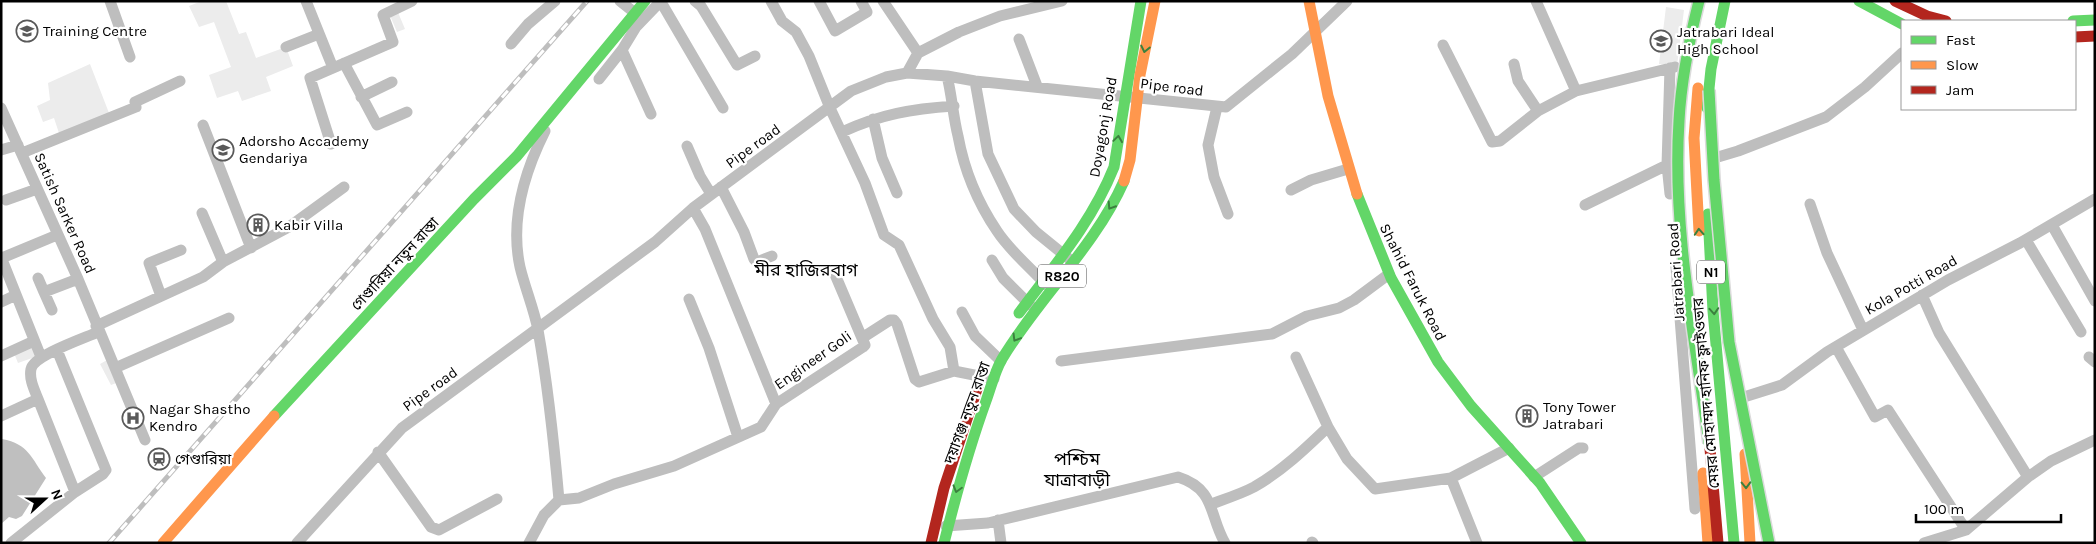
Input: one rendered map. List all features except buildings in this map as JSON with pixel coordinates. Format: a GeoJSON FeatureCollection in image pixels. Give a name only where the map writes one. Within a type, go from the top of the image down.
{"type":"FeatureCollection","features":[{"type":"Feature","properties":{"kind":"main road","name":"গেণ্ডারিয়া নতুন রাস্তা"},"geometry":{"type":"LineString","coordinates":[[163,543],[264,427],[474,199],[517,156],[645,1]]}},
{"type":"Feature","properties":{"kind":"main road","name":"Doyagonj Road"},"geometry":{"type":"LineString","coordinates":[[931,543],[946,479],[982,377],[997,358],[1010,325],[1031,305],[1042,280],[1063,254],[1108,185],[1114,167],[1124,96],[1141,1]]}},
{"type":"Feature","properties":{"kind":"main road","name":"দয়াগঞ্জ নতুন রাস্তা"},"geometry":{"type":"LineString","coordinates":[[944,543],[946,526],[966,456],[994,379],[997,358],[1031,305],[1051,290],[1073,262],[1118,195],[1126,177],[1130,160],[1136,97],[1155,1]]}},
{"type":"Feature","properties":{"kind":"main road","name":"Shahid Faruk Road"},"geometry":{"type":"LineString","coordinates":[[1309,1],[1314,34],[1348,169],[1367,224],[1389,274],[1438,362],[1470,405],[1534,477],[1581,543]]}},
{"type":"Feature","properties":{"kind":"main road"},"geometry":{"type":"LineString","coordinates":[[1699,1],[1682,75],[1678,163],[1690,308],[1709,442]]}},
{"type":"Feature","properties":{"kind":"main road","name":"Jatrabari Road"},"geometry":{"type":"LineString","coordinates":[[1708,1],[1693,63],[1686,112],[1685,183],[1708,543]]}},
{"type":"Feature","properties":{"kind":"main road","name":"মেয়র মোহাম্মদ হানিফ ফ্লাইওভার"},"geometry":{"type":"LineString","coordinates":[[1725,1],[1709,90],[1707,190],[1712,292],[1734,543]]}},
{"type":"Feature","properties":{"kind":"main road"},"geometry":{"type":"LineString","coordinates":[[1731,1],[1719,66],[1718,157],[1731,310],[1744,397],[1750,543]]}},
{"type":"Feature","properties":{"kind":"main road"},"geometry":{"type":"LineString","coordinates":[[1860,1],[1901,23]]}},
{"type":"Feature","properties":{"kind":"main road"},"geometry":{"type":"LineString","coordinates":[[1895,1],[1911,16],[1939,20]]}},
{"type":"Feature","properties":{"kind":"main road"},"geometry":{"type":"LineString","coordinates":[[2076,21],[2095,20]]}},
{"type":"Feature","properties":{"kind":"main road","name":"মেয়র মোহাম্মদ হানিফ ফ্লাইওভার"},"geometry":{"type":"LineString","coordinates":[[1706,32],[1697,96],[1694,147],[1709,442],[1718,543]]}},
{"type":"Feature","properties":{"kind":"main road"},"geometry":{"type":"LineString","coordinates":[[2076,37],[2095,36]]}},
{"type":"Feature","properties":{"kind":"main road"},"geometry":{"type":"LineString","coordinates":[[1709,90],[1714,180],[1729,342],[1769,543]]}},
{"type":"Feature","properties":{"kind":"main road","name":"Shahid Faruk Road"},"geometry":{"type":"LineString","coordinates":[[1559,510],[1591,543]]}},
{"type":"Feature","properties":{"kind":"street"},"geometry":{"type":"LineString","coordinates":[[110,1],[130,57]]}},
{"type":"Feature","properties":{"kind":"street"},"geometry":{"type":"LineString","coordinates":[[306,1],[332,68]]}},
{"type":"Feature","properties":{"kind":"street"},"geometry":{"type":"LineString","coordinates":[[383,1],[388,13]]}},
{"type":"Feature","properties":{"kind":"street"},"geometry":{"type":"LineString","coordinates":[[332,144],[310,78],[393,42],[382,15],[412,1]]}},
{"type":"Feature","properties":{"kind":"street"},"geometry":{"type":"LineString","coordinates":[[511,44],[528,24],[555,1]]}},
{"type":"Feature","properties":{"kind":"street"},"geometry":{"type":"LineString","coordinates":[[620,1],[635,13]]}},
{"type":"Feature","properties":{"kind":"street"},"geometry":{"type":"LineString","coordinates":[[599,79],[622,50],[636,27],[661,1],[723,108]]}},
{"type":"Feature","properties":{"kind":"street"},"geometry":{"type":"LineString","coordinates":[[695,1],[701,6],[737,65],[755,56]]}},
{"type":"Feature","properties":{"kind":"street"},"geometry":{"type":"LineString","coordinates":[[771,1],[782,20],[796,32],[809,56],[830,108],[865,183],[884,235],[899,246],[933,319],[950,347],[954,372]]}},
{"type":"Feature","properties":{"kind":"street"},"geometry":{"type":"LineString","coordinates":[[819,1],[835,31],[867,12],[861,1]]}},
{"type":"Feature","properties":{"kind":"street"},"geometry":{"type":"LineString","coordinates":[[883,1],[918,53]]}},
{"type":"Feature","properties":{"kind":"street"},"geometry":{"type":"LineString","coordinates":[[907,73],[918,53],[959,32],[1000,16],[1062,1]]}},
{"type":"Feature","properties":{"kind":"street","name":"Pipe road"},"geometry":{"type":"LineString","coordinates":[[297,543],[378,452],[402,428],[492,364],[537,327],[655,242],[716,191],[851,91],[886,77],[907,73],[1217,107],[1231,105],[1314,34],[1347,1]]}},
{"type":"Feature","properties":{"kind":"street"},"geometry":{"type":"LineString","coordinates":[[1536,1],[1576,91]]}},
{"type":"Feature","properties":{"kind":"street"},"geometry":{"type":"LineString","coordinates":[[286,47],[319,34]]}},
{"type":"Feature","properties":{"kind":"street"},"geometry":{"type":"LineString","coordinates":[[1019,39],[1037,86]]}},
{"type":"Feature","properties":{"kind":"street"},"geometry":{"type":"LineString","coordinates":[[1443,45],[1492,142],[1500,142],[1538,112],[1576,91],[1693,63]]}},
{"type":"Feature","properties":{"kind":"street"},"geometry":{"type":"LineString","coordinates":[[622,50],[651,114]]}},
{"type":"Feature","properties":{"kind":"street"},"geometry":{"type":"LineString","coordinates":[[1718,157],[1826,117],[1865,87],[1901,54]]}},
{"type":"Feature","properties":{"kind":"street"},"geometry":{"type":"LineString","coordinates":[[344,63],[377,125],[407,112]]}},
{"type":"Feature","properties":{"kind":"street"},"geometry":{"type":"LineString","coordinates":[[1514,64],[1518,81],[1538,112]]}},
{"type":"Feature","properties":{"kind":"street"},"geometry":{"type":"LineString","coordinates":[[1670,68],[1667,165],[1695,509]]}},
{"type":"Feature","properties":{"kind":"street"},"geometry":{"type":"LineString","coordinates":[[947,76],[958,136],[968,174],[981,204],[998,232],[1051,290]]}},
{"type":"Feature","properties":{"kind":"street"},"geometry":{"type":"LineString","coordinates":[[1,150],[20,149],[136,107],[135,102],[180,81]]}},
{"type":"Feature","properties":{"kind":"street"},"geometry":{"type":"LineString","coordinates":[[975,81],[988,154],[1014,209],[1036,232],[1073,262]]}},
{"type":"Feature","properties":{"kind":"street"},"geometry":{"type":"LineString","coordinates":[[362,96],[392,82]]}},
{"type":"Feature","properties":{"kind":"street"},"geometry":{"type":"LineString","coordinates":[[842,132],[873,119],[908,109],[954,106]]}},
{"type":"Feature","properties":{"kind":"street"},"geometry":{"type":"LineString","coordinates":[[1217,107],[1208,146],[1214,177],[1228,214]]}},
{"type":"Feature","properties":{"kind":"street","name":"Satish Sarker Road"},"geometry":{"type":"LineString","coordinates":[[2,109],[78,278],[97,329],[145,440]]}},
{"type":"Feature","properties":{"kind":"street"},"geometry":{"type":"LineString","coordinates":[[529,543],[544,515],[559,500],[551,417],[537,327],[520,265],[518,221],[522,190],[528,170],[553,114]]}},
{"type":"Feature","properties":{"kind":"street"},"geometry":{"type":"LineString","coordinates":[[873,119],[882,158],[897,193]]}},
{"type":"Feature","properties":{"kind":"street"},"geometry":{"type":"LineString","coordinates":[[203,125],[251,248]]}},
{"type":"Feature","properties":{"kind":"street"},"geometry":{"type":"LineString","coordinates":[[687,146],[700,176],[716,191],[744,232],[754,259],[757,262],[772,256]]}},
{"type":"Feature","properties":{"kind":"street"},"geometry":{"type":"LineString","coordinates":[[1585,205],[1667,165]]}},
{"type":"Feature","properties":{"kind":"street"},"geometry":{"type":"LineString","coordinates":[[1291,190],[1311,180],[1348,169]]}},
{"type":"Feature","properties":{"kind":"street"},"geometry":{"type":"LineString","coordinates":[[75,492],[32,383],[32,368],[41,357],[161,296],[203,277],[223,262],[294,224],[344,187]]}},
{"type":"Feature","properties":{"kind":"street"},"geometry":{"type":"LineString","coordinates":[[6,200],[37,189]]}},
{"type":"Feature","properties":{"kind":"street","name":"Kola Potti Road"},"geometry":{"type":"LineString","coordinates":[[1744,397],[1782,385],[1836,347],[1922,295],[2052,226],[2095,200]]}},
{"type":"Feature","properties":{"kind":"street"},"geometry":{"type":"LineString","coordinates":[[1810,204],[1828,253],[1863,330]]}},
{"type":"Feature","properties":{"kind":"street"},"geometry":{"type":"LineString","coordinates":[[694,208],[705,230],[776,404]]}},
{"type":"Feature","properties":{"kind":"street"},"geometry":{"type":"LineString","coordinates":[[202,213],[223,262]]}},
{"type":"Feature","properties":{"kind":"street"},"geometry":{"type":"LineString","coordinates":[[2052,226],[2095,301]]}},
{"type":"Feature","properties":{"kind":"street"},"geometry":{"type":"LineString","coordinates":[[41,357],[2,258],[58,235]]}},
{"type":"Feature","properties":{"kind":"street"},"geometry":{"type":"LineString","coordinates":[[2026,240],[2081,332]]}},
{"type":"Feature","properties":{"kind":"street"},"geometry":{"type":"LineString","coordinates":[[161,296],[149,263],[181,250]]}},
{"type":"Feature","properties":{"kind":"street"},"geometry":{"type":"LineString","coordinates":[[992,260],[1003,278],[1031,305]]}},
{"type":"Feature","properties":{"kind":"street"},"geometry":{"type":"LineString","coordinates":[[834,272],[862,338]]}},
{"type":"Feature","properties":{"kind":"street"},"geometry":{"type":"LineString","coordinates":[[1061,361],[1272,334],[1307,316],[1339,308],[1354,300],[1389,274]]}},
{"type":"Feature","properties":{"kind":"street"},"geometry":{"type":"LineString","coordinates":[[38,278],[52,310]]}},
{"type":"Feature","properties":{"kind":"street"},"geometry":{"type":"LineString","coordinates":[[44,292],[78,278]]}},
{"type":"Feature","properties":{"kind":"street"},"geometry":{"type":"LineString","coordinates":[[1922,295],[1939,333],[1971,388],[2002,432],[2028,477]]}},
{"type":"Feature","properties":{"kind":"street"},"geometry":{"type":"LineString","coordinates":[[1,302],[16,296]]}},
{"type":"Feature","properties":{"kind":"street"},"geometry":{"type":"LineString","coordinates":[[689,299],[709,348],[738,437]]}},
{"type":"Feature","properties":{"kind":"street"},"geometry":{"type":"LineString","coordinates":[[962,312],[975,336],[997,358]]}},
{"type":"Feature","properties":{"kind":"street"},"geometry":{"type":"LineString","coordinates":[[115,368],[229,318]]}},
{"type":"Feature","properties":{"kind":"street","name":"Engineer Goli"},"geometry":{"type":"LineString","coordinates":[[559,500],[579,498],[614,484],[674,466],[761,427],[776,404],[863,347],[865,345],[862,338],[871,330],[890,320],[894,320],[915,379],[919,382],[954,372],[994,379]]}},
{"type":"Feature","properties":{"kind":"street"},"geometry":{"type":"LineString","coordinates":[[1,356],[34,341]]}},
{"type":"Feature","properties":{"kind":"street"},"geometry":{"type":"LineString","coordinates":[[1836,347],[1875,417],[1888,410],[1966,530]]}},
{"type":"Feature","properties":{"kind":"street"},"geometry":{"type":"LineString","coordinates":[[11,543],[106,470],[58,350]]}},
{"type":"Feature","properties":{"kind":"street"},"geometry":{"type":"LineString","coordinates":[[1296,357],[1328,427],[1347,459],[1375,489],[1451,478],[1509,448]]}},
{"type":"Feature","properties":{"kind":"street"},"geometry":{"type":"LineString","coordinates":[[1,416],[38,399]]}},
{"type":"Feature","properties":{"kind":"street"},"geometry":{"type":"LineString","coordinates":[[1211,504],[1253,488],[1297,457],[1328,427]]}},
{"type":"Feature","properties":{"kind":"street"},"geometry":{"type":"LineString","coordinates":[[1924,543],[1966,530],[2028,477],[2051,461],[2095,440]]}},
{"type":"Feature","properties":{"kind":"street"},"geometry":{"type":"LineString","coordinates":[[1534,477],[1579,448],[1583,448]]}},
{"type":"Feature","properties":{"kind":"street"},"geometry":{"type":"LineString","coordinates":[[378,452],[431,527],[440,530],[452,525],[497,499]]}},
{"type":"Feature","properties":{"kind":"street"},"geometry":{"type":"LineString","coordinates":[[946,526],[998,520],[1178,477],[1196,487],[1209,499],[1225,543]]}},
{"type":"Feature","properties":{"kind":"street"},"geometry":{"type":"LineString","coordinates":[[1451,478],[1477,543]]}},
{"type":"Feature","properties":{"kind":"street"},"geometry":{"type":"LineString","coordinates":[[998,520],[1001,543]]}},
{"type":"Feature","properties":{"kind":"shaded area"},"geometry":{"type":"Polygon","coordinates":[[[202,1],[226,1],[239,34],[246,32],[256,58],[286,47],[293,66],[266,77],[271,91],[242,101],[238,91],[217,98],[209,75],[231,67],[214,22],[199,27],[189,6],[202,1]]]}},
{"type":"Feature","properties":{"kind":"shaded area"},"geometry":{"type":"Polygon","coordinates":[[[1666,7],[1684,10],[1677,66],[1659,64],[1666,7]]]}},
{"type":"Feature","properties":{"kind":"shaded area"},"geometry":{"type":"Polygon","coordinates":[[[397,10],[405,29],[397,32],[389,13],[397,10]]]}},
{"type":"Feature","properties":{"kind":"shaded area"},"geometry":{"type":"Polygon","coordinates":[[[90,64],[109,113],[59,133],[54,118],[43,122],[37,106],[50,100],[48,83],[90,64]]]}},
{"type":"Feature","properties":{"kind":"shaded area"},"geometry":{"type":"Polygon","coordinates":[[[34,345],[38,356],[18,363],[14,353],[34,345]]]}},
{"type":"Feature","properties":{"kind":"shaded area"},"geometry":{"type":"Polygon","coordinates":[[[109,359],[119,382],[111,385],[100,364],[109,359]]]}},
{"type":"Feature","properties":{"kind":"shaded area"},"geometry":{"type":"Polygon","coordinates":[[[2,439],[11,441],[24,448],[46,478],[22,516],[16,519],[9,517],[1,524],[2,439]]]}},
{"type":"Feature","properties":{"kind":"railway"},"geometry":{"type":"LineString","coordinates":[[109,543],[587,1]]}},
{"type":"Feature","properties":{"kind":"traffic: fast"},"geometry":{"type":"LineString","coordinates":[[274,416],[474,199],[517,156],[645,1]]}},
{"type":"Feature","properties":{"kind":"traffic: fast"},"geometry":{"type":"LineString","coordinates":[[1019,313],[1084,225],[1114,167],[1141,1]]}},
{"type":"Feature","properties":{"kind":"traffic: fast"},"geometry":{"type":"LineString","coordinates":[[1699,1],[1682,91],[1678,161],[1679,202],[1686,283],[1709,443]]}},
{"type":"Feature","properties":{"kind":"traffic: fast"},"geometry":{"type":"LineString","coordinates":[[1707,108],[1711,69],[1725,1]]}},
{"type":"Feature","properties":{"kind":"traffic: fast"},"geometry":{"type":"LineString","coordinates":[[1859,1],[1901,23]]}},
{"type":"Feature","properties":{"kind":"traffic: fast"},"geometry":{"type":"LineString","coordinates":[[2076,21],[2095,20]]}},
{"type":"Feature","properties":{"kind":"traffic: fast"},"geometry":{"type":"LineString","coordinates":[[1709,90],[1714,180],[1729,342],[1769,543]]}},
{"type":"Feature","properties":{"kind":"traffic: fast"},"geometry":{"type":"LineString","coordinates":[[944,543],[968,454],[993,379],[1000,364],[1017,336],[1098,228],[1124,181]]}},
{"type":"Feature","properties":{"kind":"traffic: fast"},"geometry":{"type":"LineString","coordinates":[[1357,194],[1391,278],[1438,362],[1471,406],[1540,483],[1581,543]]}},
{"type":"Feature","properties":{"kind":"traffic: fast"},"geometry":{"type":"LineString","coordinates":[[1708,214],[1713,311],[1734,543]]}},
{"type":"Feature","properties":{"kind":"traffic: slow"},"geometry":{"type":"LineString","coordinates":[[1124,181],[1130,160],[1140,75],[1155,1]]}},
{"type":"Feature","properties":{"kind":"traffic: slow"},"geometry":{"type":"LineString","coordinates":[[1309,1],[1328,96],[1357,194]]}},
{"type":"Feature","properties":{"kind":"traffic: slow"},"geometry":{"type":"LineString","coordinates":[[1698,88],[1694,138],[1699,231]]}},
{"type":"Feature","properties":{"kind":"traffic: slow"},"geometry":{"type":"LineString","coordinates":[[163,543],[274,416]]}},
{"type":"Feature","properties":{"kind":"traffic: slow"},"geometry":{"type":"LineString","coordinates":[[1745,454],[1750,543]]}},
{"type":"Feature","properties":{"kind":"traffic: slow"},"geometry":{"type":"LineString","coordinates":[[1703,473],[1708,543]]}},
{"type":"Feature","properties":{"kind":"traffic: jam"},"geometry":{"type":"LineString","coordinates":[[1895,1],[1927,16],[1942,20]]}},
{"type":"Feature","properties":{"kind":"traffic: jam"},"geometry":{"type":"LineString","coordinates":[[2076,37],[2095,36]]}},
{"type":"Feature","properties":{"kind":"traffic: jam"},"geometry":{"type":"LineString","coordinates":[[931,543],[944,488],[978,386]]}},
{"type":"Feature","properties":{"kind":"traffic: jam"},"geometry":{"type":"LineString","coordinates":[[1708,425],[1718,543]]}},
{"type":"Feature","properties":{"kind":"place","name":"Training Centre"},"geometry":{"type":"Point","coordinates":[27,31]}},
{"type":"Feature","properties":{"kind":"place","name":"Jatrabari Ideal High School"},"geometry":{"type":"Point","coordinates":[1661,41]}},
{"type":"Feature","properties":{"kind":"place","name":"Adorsho Accademy Gendariya"},"geometry":{"type":"Point","coordinates":[223,150]}},
{"type":"Feature","properties":{"kind":"place","name":"Kabir Villa"},"geometry":{"type":"Point","coordinates":[258,225]}},
{"type":"Feature","properties":{"kind":"place","name":"Tony Tower Jatrabari"},"geometry":{"type":"Point","coordinates":[1527,416]}},
{"type":"Feature","properties":{"kind":"place","name":"Nagar Shastho Kendro"},"geometry":{"type":"Point","coordinates":[133,418]}},
{"type":"Feature","properties":{"kind":"place","name":"গেণ্ডারিয়া"},"geometry":{"type":"Point","coordinates":[159,459]}},
{"type":"Feature","properties":{"kind":"district","name":"মীর হাজিরবাগ"},"geometry":{"type":"Point","coordinates":[806,270]}},
{"type":"Feature","properties":{"kind":"district","name":"পশ্চিম যাত্রাবাড়ী"},"geometry":{"type":"Point","coordinates":[1077,469]}}]}
